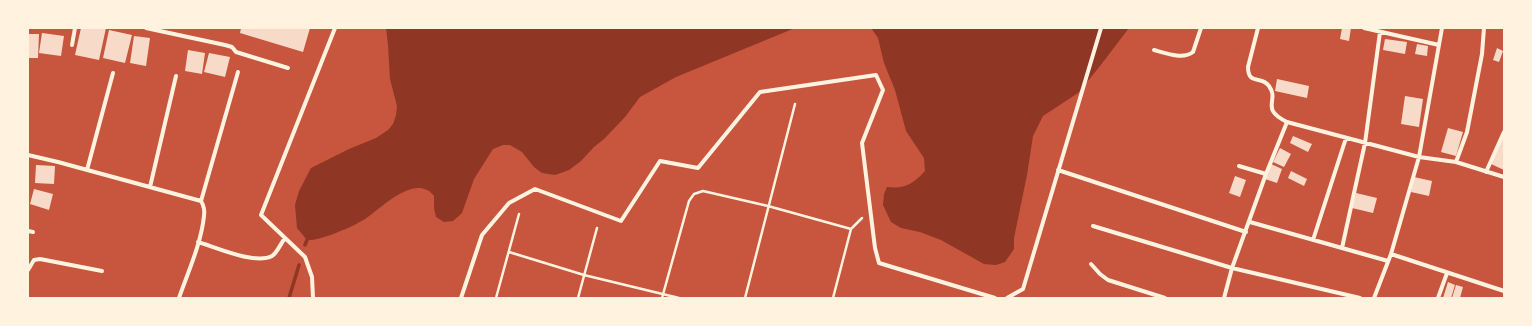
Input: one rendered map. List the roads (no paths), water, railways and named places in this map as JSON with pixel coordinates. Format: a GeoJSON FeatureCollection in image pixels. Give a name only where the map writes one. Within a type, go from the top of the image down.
{"type":"FeatureCollection","features":[{"type":"Feature","properties":{"kind":"street"},"geometry":{"type":"LineString","coordinates":[[72,45],[75,28]]}},
{"type":"Feature","properties":{"kind":"street"},"geometry":{"type":"LineString","coordinates":[[146,28],[225,45],[232,47],[236,52],[288,68]]}},
{"type":"Feature","properties":{"kind":"street"},"geometry":{"type":"LineString","coordinates":[[313,298],[312,277],[305,257],[261,215],[335,28]]}},
{"type":"Feature","properties":{"kind":"street"},"geometry":{"type":"LineString","coordinates":[[1007,298],[1023,289],[1100,28]]}},
{"type":"Feature","properties":{"kind":"street"},"geometry":{"type":"LineString","coordinates":[[1154,50],[1182,56],[1190,55],[1201,28]]}},
{"type":"Feature","properties":{"kind":"street"},"geometry":{"type":"LineString","coordinates":[[1258,28],[1248,67],[1248,73],[1252,78],[1267,83],[1270,87],[1272,110],[1274,115],[1287,122],[1346,138],[1419,157],[1456,162],[1504,177]]}},
{"type":"Feature","properties":{"kind":"street"},"geometry":{"type":"LineString","coordinates":[[1364,28],[1438,45]]}},
{"type":"Feature","properties":{"kind":"street"},"geometry":{"type":"LineString","coordinates":[[1374,298],[1391,254],[1419,157],[1442,28]]}},
{"type":"Feature","properties":{"kind":"street"},"geometry":{"type":"LineString","coordinates":[[1456,162],[1467,132],[1482,54],[1484,28]]}},
{"type":"Feature","properties":{"kind":"street"},"geometry":{"type":"LineString","coordinates":[[1342,248],[1365,143],[1380,32]]}},
{"type":"Feature","properties":{"kind":"street"},"geometry":{"type":"LineString","coordinates":[[179,298],[198,242],[204,216],[204,207],[201,201],[238,72]]}},
{"type":"Feature","properties":{"kind":"street"},"geometry":{"type":"LineString","coordinates":[[87,170],[113,73]]}},
{"type":"Feature","properties":{"kind":"street"},"geometry":{"type":"LineString","coordinates":[[461,298],[482,235],[509,204],[535,190],[621,221],[660,161],[698,168],[760,92],[876,75],[883,90],[862,143],[875,248],[879,263],[996,298]]}},
{"type":"Feature","properties":{"kind":"street"},"geometry":{"type":"LineString","coordinates":[[150,187],[176,76]]}},
{"type":"Feature","properties":{"kind":"street"},"geometry":{"type":"LineString","coordinates":[[1224,298],[1232,268],[1250,222],[1266,174],[1287,122]]}},
{"type":"Feature","properties":{"kind":"street"},"geometry":{"type":"LineString","coordinates":[[1486,172],[1504,132]]}},
{"type":"Feature","properties":{"kind":"street"},"geometry":{"type":"LineString","coordinates":[[1313,240],[1346,138]]}},
{"type":"Feature","properties":{"kind":"street"},"geometry":{"type":"LineString","coordinates":[[28,155],[201,201]]}},
{"type":"Feature","properties":{"kind":"street"},"geometry":{"type":"LineString","coordinates":[[1239,166],[1266,174]]}},
{"type":"Feature","properties":{"kind":"street"},"geometry":{"type":"LineString","coordinates":[[1058,170],[1246,232]]}},
{"type":"Feature","properties":{"kind":"street"},"geometry":{"type":"LineString","coordinates":[[1250,222],[1388,261]]}},
{"type":"Feature","properties":{"kind":"street"},"geometry":{"type":"LineString","coordinates":[[1094,226],[1232,268],[1360,298]]}},
{"type":"Feature","properties":{"kind":"street"},"geometry":{"type":"LineString","coordinates":[[28,231],[33,232]]}},
{"type":"Feature","properties":{"kind":"street"},"geometry":{"type":"LineString","coordinates":[[198,242],[249,257],[262,259],[273,255],[285,238]]}},
{"type":"Feature","properties":{"kind":"street"},"geometry":{"type":"LineString","coordinates":[[1391,254],[1504,291]]}},
{"type":"Feature","properties":{"kind":"street"},"geometry":{"type":"LineString","coordinates":[[28,270],[34,260],[40,259],[102,271]]}},
{"type":"Feature","properties":{"kind":"street"},"geometry":{"type":"LineString","coordinates":[[1091,264],[1108,280],[1165,298]]}},
{"type":"Feature","properties":{"kind":"street"},"geometry":{"type":"LineString","coordinates":[[1438,298],[1447,272]]}},
{"type":"Feature","properties":{"kind":"lane"},"geometry":{"type":"LineString","coordinates":[[745,298],[795,104]]}},
{"type":"Feature","properties":{"kind":"lane"},"geometry":{"type":"LineString","coordinates":[[662,298],[689,201],[694,194],[703,191],[768,206],[851,229]]}},
{"type":"Feature","properties":{"kind":"lane"},"geometry":{"type":"LineString","coordinates":[[496,298],[519,214]]}},
{"type":"Feature","properties":{"kind":"lane"},"geometry":{"type":"LineString","coordinates":[[833,298],[851,229],[862,218]]}},
{"type":"Feature","properties":{"kind":"lane"},"geometry":{"type":"LineString","coordinates":[[578,298],[597,228]]}},
{"type":"Feature","properties":{"kind":"lane"},"geometry":{"type":"LineString","coordinates":[[509,252],[584,275],[679,298]]}},
{"type":"Feature","properties":{"kind":"waterway"},"geometry":{"type":"LineString","coordinates":[[305,245],[309,235]]}},
{"type":"Feature","properties":{"kind":"waterway"},"geometry":{"type":"LineString","coordinates":[[289,298],[299,265]]}}]}
